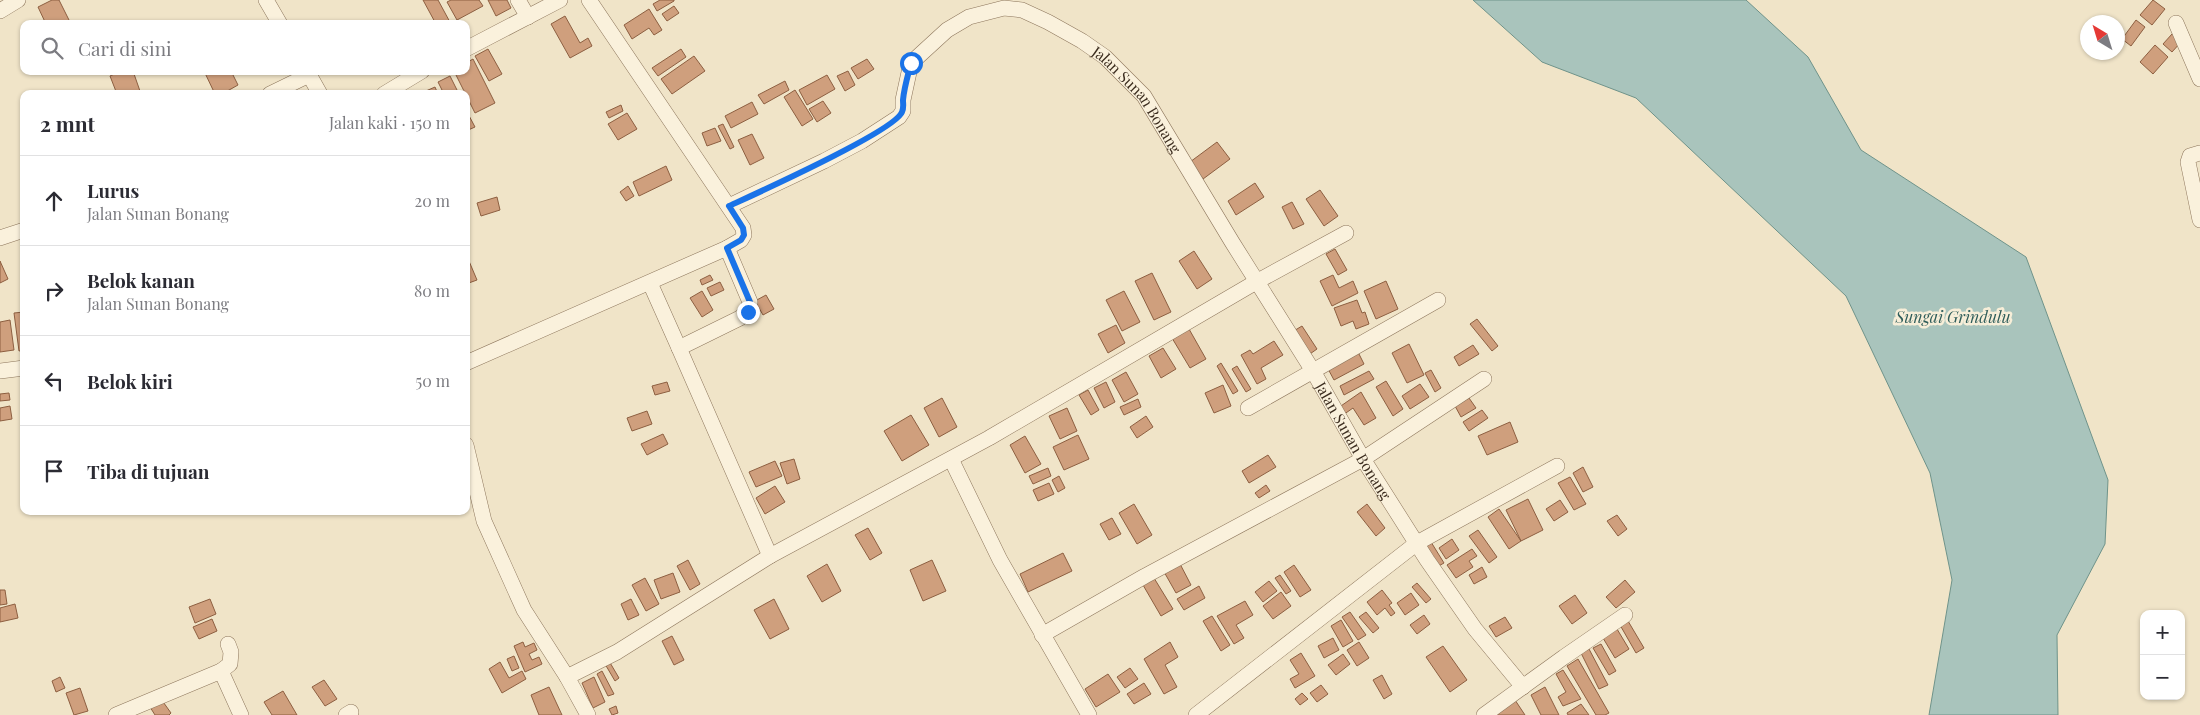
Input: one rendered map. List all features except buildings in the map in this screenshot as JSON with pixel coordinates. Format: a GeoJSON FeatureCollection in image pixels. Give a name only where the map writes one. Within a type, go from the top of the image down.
{"type":"FeatureCollection","features":[{"type":"Feature","properties":{"kind":"street"},"geometry":{"type":"LineString","coordinates":[[0,10],[18,0]]}},
{"type":"Feature","properties":{"kind":"street"},"geometry":{"type":"LineString","coordinates":[[266,0],[278,20]]}},
{"type":"Feature","properties":{"kind":"street"},"geometry":{"type":"LineString","coordinates":[[518,0],[528,17]]}},
{"type":"Feature","properties":{"kind":"street"},"geometry":{"type":"LineString","coordinates":[[470,46],[560,0]]}},
{"type":"Feature","properties":{"kind":"street"},"geometry":{"type":"LineString","coordinates":[[470,361],[727,248],[741,240],[744,235],[743,228],[729,206],[589,0]]}},
{"type":"Feature","properties":{"kind":"street","name":"Jalan Sunan Bonang"},"geometry":{"type":"LineString","coordinates":[[729,206],[824,161],[862,141],[899,117],[903,111],[903,100],[911,63],[948,30],[968,17],[1004,8],[1022,10],[1048,22],[1105,57],[1144,96],[1256,282],[1313,371],[1363,459],[1475,629],[1523,687]]}},
{"type":"Feature","properties":{"kind":"street"},"geometry":{"type":"LineString","coordinates":[[2176,23],[2200,79]]}},
{"type":"Feature","properties":{"kind":"street"},"geometry":{"type":"LineString","coordinates":[[277,90],[304,75]]}},
{"type":"Feature","properties":{"kind":"street"},"geometry":{"type":"LineString","coordinates":[[309,75],[318,90]]}},
{"type":"Feature","properties":{"kind":"street"},"geometry":{"type":"LineString","coordinates":[[391,90],[415,75]]}},
{"type":"Feature","properties":{"kind":"street"},"geometry":{"type":"LineString","coordinates":[[2200,153],[2190,156],[2188,162],[2200,220]]}},
{"type":"Feature","properties":{"kind":"street"},"geometry":{"type":"LineString","coordinates":[[0,238],[20,231]]}},
{"type":"Feature","properties":{"kind":"street"},"geometry":{"type":"LineString","coordinates":[[567,677],[617,652],[770,556],[951,459],[1256,282],[1346,234]]}},
{"type":"Feature","properties":{"kind":"street"},"geometry":{"type":"LineString","coordinates":[[679,348],[740,318],[748,312],[750,302],[727,248]]}},
{"type":"Feature","properties":{"kind":"street"},"geometry":{"type":"LineString","coordinates":[[650,283],[770,556]]}},
{"type":"Feature","properties":{"kind":"street"},"geometry":{"type":"LineString","coordinates":[[1248,408],[1438,300]]}},
{"type":"Feature","properties":{"kind":"street"},"geometry":{"type":"LineString","coordinates":[[0,370],[20,368]]}},
{"type":"Feature","properties":{"kind":"street"},"geometry":{"type":"LineString","coordinates":[[1042,635],[1145,576],[1363,459],[1484,379]]}},
{"type":"Feature","properties":{"kind":"street"},"geometry":{"type":"LineString","coordinates":[[951,459],[1000,560],[1089,715]]}},
{"type":"Feature","properties":{"kind":"street"},"geometry":{"type":"LineString","coordinates":[[470,462],[484,521],[524,610],[567,677],[588,715]]}},
{"type":"Feature","properties":{"kind":"street"},"geometry":{"type":"LineString","coordinates":[[1196,715],[1417,543],[1557,466]]}},
{"type":"Feature","properties":{"kind":"street"},"geometry":{"type":"LineString","coordinates":[[1484,715],[1625,616]]}},
{"type":"Feature","properties":{"kind":"street"},"geometry":{"type":"LineString","coordinates":[[116,715],[222,672],[230,664],[231,652],[228,644]]}},
{"type":"Feature","properties":{"kind":"street"},"geometry":{"type":"LineString","coordinates":[[222,672],[241,715]]}},
{"type":"Feature","properties":{"kind":"water","name":"Sungai Grindulu"},"geometry":{"type":"Polygon","coordinates":[[[1473,0],[1746,0],[1808,57],[1861,150],[2026,257],[2108,480],[2105,544],[2057,635],[2058,715],[1929,715],[1952,580],[1930,473],[1846,296],[1636,98],[1542,62],[1473,0]]]}},
{"type":"Feature","properties":{"kind":"route"},"geometry":{"type":"LineString","coordinates":[[748,312],[750,302],[727,248],[741,240],[744,235],[743,228],[729,206],[824,161],[889,125],[903,111],[906,81],[911,63]]}}]}
